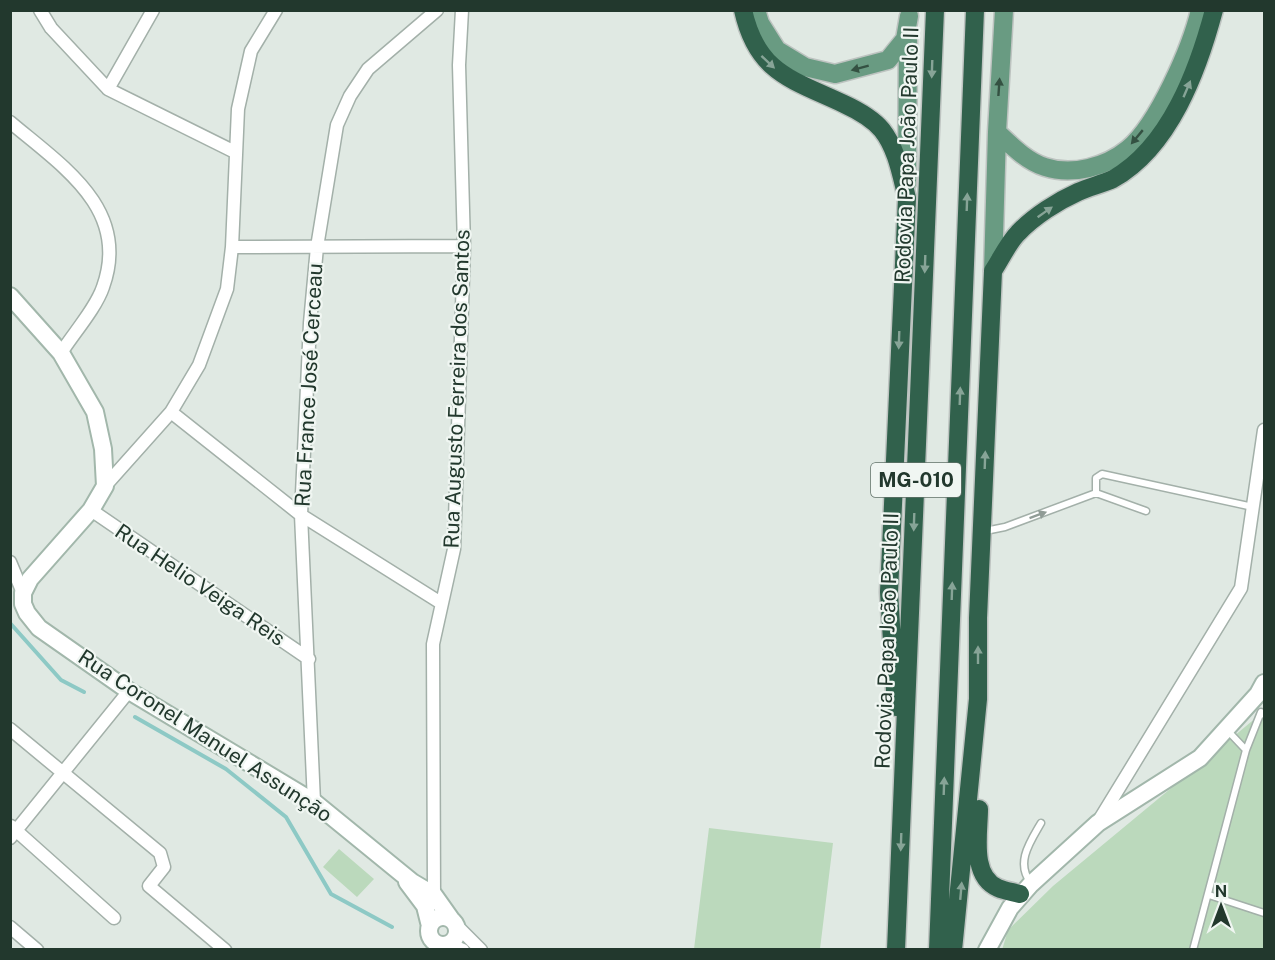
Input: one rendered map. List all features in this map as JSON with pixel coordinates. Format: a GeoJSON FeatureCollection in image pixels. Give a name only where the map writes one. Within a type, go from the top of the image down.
{"type":"FeatureCollection","features":[{"type":"Feature","properties":{"kind":"highway"},"geometry":{"type":"LineString","coordinates":[[743,10],[750,40],[767,63],[779,72],[857,110],[881,129],[894,150],[907,198],[889,592],[902,813]]}},
{"type":"Feature","properties":{"kind":"highway","name":"Rodovia Papa João Paulo II"},"geometry":{"type":"LineString","coordinates":[[896,950],[935,10]]}},
{"type":"Feature","properties":{"kind":"highway","name":"MG-010"},"geometry":{"type":"LineString","coordinates":[[938,950],[975,10]]}},
{"type":"Feature","properties":{"kind":"highway"},"geometry":{"type":"LineString","coordinates":[[1026,889],[996,887],[987,879],[979,864],[981,759],[978,699],[982,532],[993,271],[1017,233],[1046,210],[1078,192],[1112,179],[1139,160],[1184,97],[1204,46],[1214,10]]}},
{"type":"Feature","properties":{"kind":"highway"},"geometry":{"type":"LineString","coordinates":[[953,950],[978,699]]}},
{"type":"Feature","properties":{"kind":"main road"},"geometry":{"type":"LineString","coordinates":[[756,10],[760,23],[777,50],[805,67],[835,74],[888,60],[905,39],[909,14]]}},
{"type":"Feature","properties":{"kind":"main road"},"geometry":{"type":"LineString","coordinates":[[993,271],[997,132],[1004,10]]}},
{"type":"Feature","properties":{"kind":"main road"},"geometry":{"type":"LineString","coordinates":[[997,132],[1018,152],[1045,167],[1074,170],[1095,168],[1128,149],[1145,128],[1169,90],[1197,24],[1200,10]]}},
{"type":"Feature","properties":{"kind":"main road"},"geometry":{"type":"LineString","coordinates":[[907,198],[906,110],[909,14]]}},
{"type":"Feature","properties":{"kind":"street"},"geometry":{"type":"LineString","coordinates":[[40,10],[51,28],[108,89],[235,152]]}},
{"type":"Feature","properties":{"kind":"street"},"geometry":{"type":"LineString","coordinates":[[108,89],[153,10]]}},
{"type":"Feature","properties":{"kind":"street"},"geometry":{"type":"LineString","coordinates":[[23,593],[30,579],[91,510],[105,486],[171,412],[199,365],[227,289],[232,247],[238,109],[251,51],[276,10]]}},
{"type":"Feature","properties":{"kind":"street","name":"Rua France José Cerceau"},"geometry":{"type":"LineString","coordinates":[[314,802],[301,515],[310,323],[317,247],[337,125],[350,96],[368,69],[437,10]]}},
{"type":"Feature","properties":{"kind":"street","name":"Rua Augusto Ferreira dos Santos"},"geometry":{"type":"LineString","coordinates":[[430,900],[433,644],[454,549],[464,246],[459,65],[462,10]]}},
{"type":"Feature","properties":{"kind":"street"},"geometry":{"type":"LineString","coordinates":[[10,122],[79,181],[103,213],[110,251],[103,288],[61,353]]}},
{"type":"Feature","properties":{"kind":"street"},"geometry":{"type":"LineString","coordinates":[[232,247],[464,246]]}},
{"type":"Feature","properties":{"kind":"street"},"geometry":{"type":"LineString","coordinates":[[10,296],[61,353],[95,412],[103,449],[105,486]]}},
{"type":"Feature","properties":{"kind":"street"},"geometry":{"type":"LineString","coordinates":[[171,412],[301,515],[441,603]]}},
{"type":"Feature","properties":{"kind":"street"},"geometry":{"type":"LineString","coordinates":[[1098,823],[1241,588],[1264,430]]}},
{"type":"Feature","properties":{"kind":"street","name":"Rua Helio Veiga Reis"},"geometry":{"type":"LineString","coordinates":[[91,510],[309,659]]}},
{"type":"Feature","properties":{"kind":"street","name":"Rua Coronel Manuel Assunção"},"geometry":{"type":"LineString","coordinates":[[10,562],[23,593],[23,604],[39,628],[129,691],[314,802],[395,867],[430,900]]}},
{"type":"Feature","properties":{"kind":"street"},"geometry":{"type":"LineString","coordinates":[[114,918],[13,831],[129,691]]}},
{"type":"Feature","properties":{"kind":"street"},"geometry":{"type":"LineString","coordinates":[[987,950],[1026,889],[1098,823],[1200,758],[1262,693]]}},
{"type":"Feature","properties":{"kind":"street"},"geometry":{"type":"LineString","coordinates":[[10,729],[160,853],[165,867],[150,886],[225,950]]}},
{"type":"Feature","properties":{"kind":"street"},"geometry":{"type":"LineString","coordinates":[[430,900],[481,950]]}},
{"type":"Feature","properties":{"kind":"street"},"geometry":{"type":"LineString","coordinates":[[425,950],[430,929],[430,900]]}},
{"type":"Feature","properties":{"kind":"street"},"geometry":{"type":"LineString","coordinates":[[430,929],[439,918],[453,922]]}},
{"type":"Feature","properties":{"kind":"street"},"geometry":{"type":"LineString","coordinates":[[430,929],[437,944],[449,947],[457,936],[453,922]]}},
{"type":"Feature","properties":{"kind":"street"},"geometry":{"type":"LineString","coordinates":[[10,927],[37,950]]}},
{"type":"Feature","properties":{"kind":"lane"},"geometry":{"type":"LineString","coordinates":[[1096,493],[1096,478],[1102,474],[1253,507]]}},
{"type":"Feature","properties":{"kind":"lane"},"geometry":{"type":"LineString","coordinates":[[982,532],[1005,527],[1096,493],[1146,510]]}},
{"type":"Feature","properties":{"kind":"lane"},"geometry":{"type":"LineString","coordinates":[[1193,950],[1246,750],[1263,714],[1262,693]]}},
{"type":"Feature","properties":{"kind":"lane"},"geometry":{"type":"LineString","coordinates":[[1226,729],[1246,750]]}},
{"type":"Feature","properties":{"kind":"lane"},"geometry":{"type":"LineString","coordinates":[[1026,889],[1024,856],[1041,823]]}},
{"type":"Feature","properties":{"kind":"lane"},"geometry":{"type":"LineString","coordinates":[[1209,895],[1264,913]]}},
{"type":"Feature","properties":{"kind":"green space"},"geometry":{"type":"Polygon","coordinates":[[[1263,712],[1264,949],[1002,950],[1008,930],[1053,886],[1263,712]]]}},
{"type":"Feature","properties":{"kind":"green space"},"geometry":{"type":"Polygon","coordinates":[[[709,828],[833,843],[820,949],[694,949],[709,828]]]}},
{"type":"Feature","properties":{"kind":"green space"},"geometry":{"type":"Polygon","coordinates":[[[339,849],[374,879],[357,897],[323,867],[339,849]]]}},
{"type":"Feature","properties":{"kind":"waterway"},"geometry":{"type":"LineString","coordinates":[[10,623],[61,680],[84,692]]}},
{"type":"Feature","properties":{"kind":"waterway"},"geometry":{"type":"LineString","coordinates":[[135,717],[226,769],[286,817],[331,894],[392,927]]}}]}
